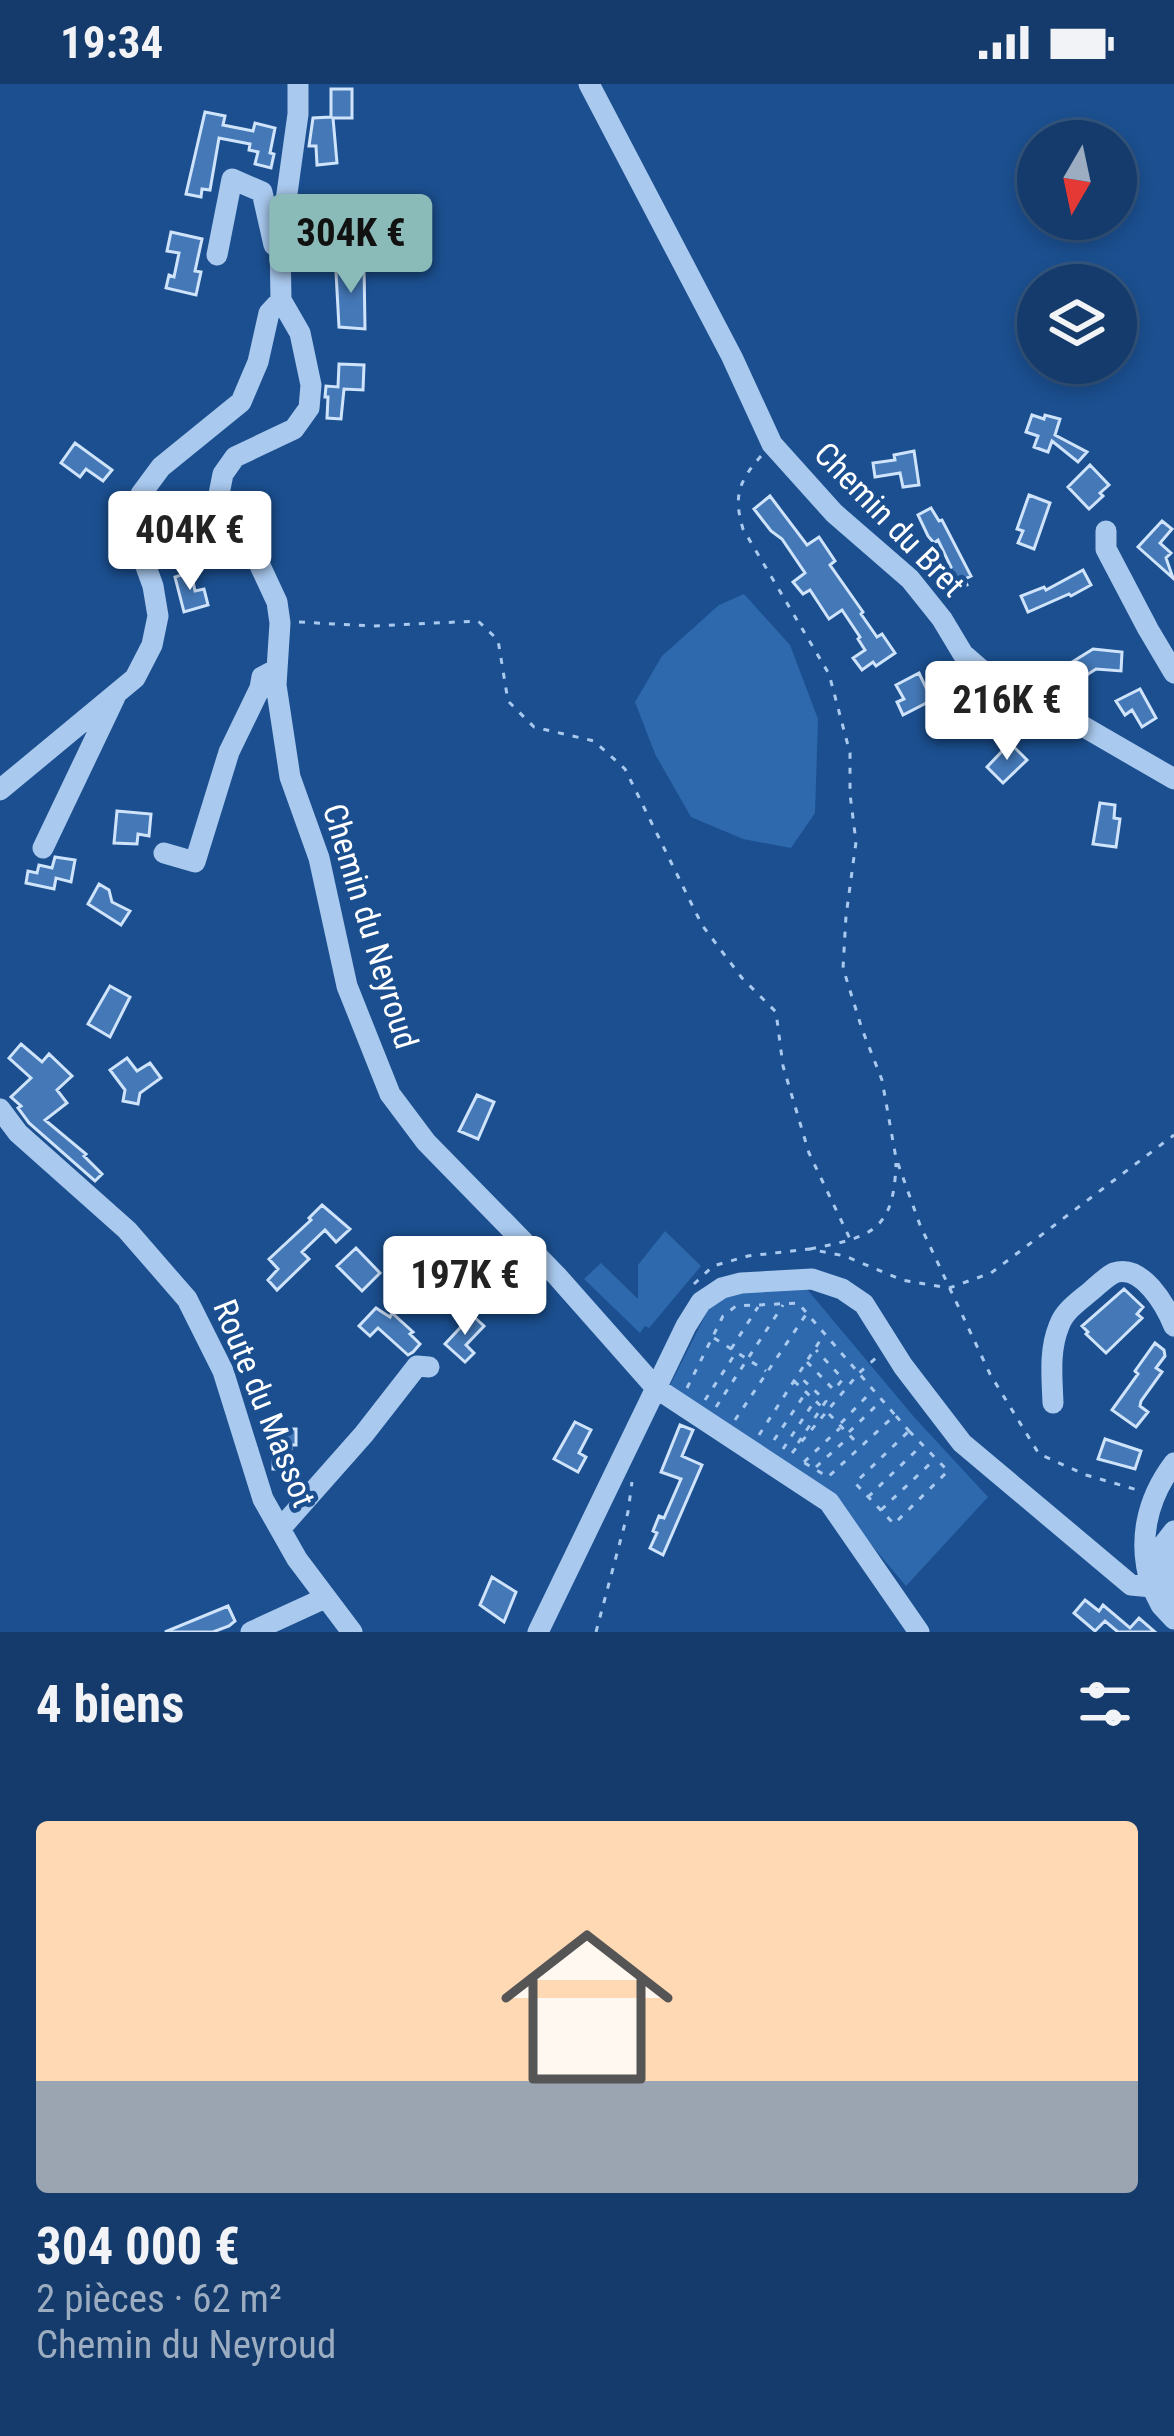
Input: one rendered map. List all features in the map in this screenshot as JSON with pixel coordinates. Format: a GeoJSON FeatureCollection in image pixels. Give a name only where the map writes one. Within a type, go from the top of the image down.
{"type":"FeatureCollection","features":[{"type":"Feature","properties":{"kind":"street"},"geometry":{"type":"LineString","coordinates":[[0,790],[135,678],[152,645],[158,616],[137,542],[140,494],[160,467],[241,402],[258,362],[269,313],[281,300],[280,244],[298,84]]}},
{"type":"Feature","properties":{"kind":"street","name":"Chemin du Bret"},"geometry":{"type":"LineString","coordinates":[[589,84],[732,357],[772,444],[833,513],[910,579],[963,653],[1002,688],[1067,717],[1174,779]]}},
{"type":"Feature","properties":{"kind":"street"},"geometry":{"type":"LineString","coordinates":[[217,255],[232,178],[262,192],[282,268]]}},
{"type":"Feature","properties":{"kind":"street","name":"Chemin du Neyroud"},"geometry":{"type":"LineString","coordinates":[[281,300],[300,333],[311,385],[309,408],[294,429],[236,457],[223,474],[219,494],[227,521],[256,557],[277,602],[276,685],[290,777],[319,859],[347,986],[390,1094],[426,1142],[557,1276],[656,1388],[829,1502],[920,1632]]}},
{"type":"Feature","properties":{"kind":"street"},"geometry":{"type":"LineString","coordinates":[[1106,531],[1106,549],[1174,673]]}},
{"type":"Feature","properties":{"kind":"street"},"geometry":{"type":"LineString","coordinates":[[164,853],[195,862],[229,752],[262,677],[277,669]]}},
{"type":"Feature","properties":{"kind":"street"},"geometry":{"type":"LineString","coordinates":[[43,848],[116,694]]}},
{"type":"Feature","properties":{"kind":"street","name":"Route du Massot"},"geometry":{"type":"LineString","coordinates":[[0,1109],[18,1133],[127,1229],[187,1299],[223,1371],[263,1499],[297,1559],[352,1632]]}},
{"type":"Feature","properties":{"kind":"street"},"geometry":{"type":"LineString","coordinates":[[1053,1403],[1052,1356],[1064,1314],[1107,1277],[1123,1271],[1135,1275],[1165,1302],[1174,1326]]}},
{"type":"Feature","properties":{"kind":"street"},"geometry":{"type":"LineString","coordinates":[[538,1632],[701,1302],[722,1288],[741,1283],[812,1279],[842,1289],[864,1304],[962,1443],[1131,1585],[1163,1590]]}},
{"type":"Feature","properties":{"kind":"street"},"geometry":{"type":"LineString","coordinates":[[280,1529],[417,1366],[429,1367]]}},
{"type":"Feature","properties":{"kind":"street"},"geometry":{"type":"LineString","coordinates":[[1163,1590],[1145,1541],[1147,1517],[1154,1493],[1174,1463]]}},
{"type":"Feature","properties":{"kind":"street"},"geometry":{"type":"LineString","coordinates":[[1174,1531],[1166,1538],[1161,1605],[1174,1619]]}},
{"type":"Feature","properties":{"kind":"street"},"geometry":{"type":"LineString","coordinates":[[251,1632],[325,1598]]}},
{"type":"Feature","properties":{"kind":"path"},"geometry":{"type":"LineString","coordinates":[[772,444],[743,477],[737,508],[743,529],[829,674],[850,752],[856,842],[843,968],[882,1081],[896,1158],[920,1225],[990,1374],[1039,1454],[1086,1475],[1154,1493]]}},
{"type":"Feature","properties":{"kind":"path"},"geometry":{"type":"LineString","coordinates":[[280,623],[372,626],[478,621],[498,640],[508,701],[534,728],[594,741],[625,769],[702,925],[742,978],[776,1012],[783,1066],[809,1154],[851,1241]]}},
{"type":"Feature","properties":{"kind":"path"},"geometry":{"type":"LineString","coordinates":[[809,1250],[845,1256],[902,1280],[949,1288],[991,1274],[1174,1135]]}},
{"type":"Feature","properties":{"kind":"path"},"geometry":{"type":"LineString","coordinates":[[688,1293],[712,1267],[748,1256],[851,1241],[876,1228],[895,1199],[896,1158]]}},
{"type":"Feature","properties":{"kind":"path"},"geometry":{"type":"LineString","coordinates":[[784,1304],[716,1407],[686,1387],[723,1316],[736,1306],[798,1303],[948,1472],[894,1524],[855,1484],[909,1431]]}},
{"type":"Feature","properties":{"kind":"path"},"geometry":{"type":"LineString","coordinates":[[706,1400],[759,1305]]}},
{"type":"Feature","properties":{"kind":"path"},"geometry":{"type":"LineString","coordinates":[[735,1421],[807,1313]]}},
{"type":"Feature","properties":{"kind":"path"},"geometry":{"type":"LineString","coordinates":[[759,1436],[825,1334]]}},
{"type":"Feature","properties":{"kind":"path"},"geometry":{"type":"LineString","coordinates":[[712,1337],[768,1372]]}},
{"type":"Feature","properties":{"kind":"path"},"geometry":{"type":"LineString","coordinates":[[790,1454],[824,1409],[890,1346]]}},
{"type":"Feature","properties":{"kind":"path"},"geometry":{"type":"LineString","coordinates":[[807,1362],[833,1390],[843,1379],[815,1348]]}},
{"type":"Feature","properties":{"kind":"path"},"geometry":{"type":"LineString","coordinates":[[796,1378],[826,1401],[824,1409]]}},
{"type":"Feature","properties":{"kind":"path"},"geometry":{"type":"LineString","coordinates":[[796,1378],[861,1447]]}},
{"type":"Feature","properties":{"kind":"path"},"geometry":{"type":"LineString","coordinates":[[804,1462],[873,1390]]}},
{"type":"Feature","properties":{"kind":"path"},"geometry":{"type":"LineString","coordinates":[[806,1392],[772,1443],[828,1477],[895,1415]]}},
{"type":"Feature","properties":{"kind":"path"},"geometry":{"type":"LineString","coordinates":[[814,1469],[882,1400]]}},
{"type":"Feature","properties":{"kind":"path"},"geometry":{"type":"LineString","coordinates":[[783,1450],[815,1401]]}},
{"type":"Feature","properties":{"kind":"path"},"geometry":{"type":"LineString","coordinates":[[868,1497],[922,1445]]}},
{"type":"Feature","properties":{"kind":"path"},"geometry":{"type":"LineString","coordinates":[[880,1510],[936,1459]]}},
{"type":"Feature","properties":{"kind":"path"},"geometry":{"type":"LineString","coordinates":[[596,1632],[628,1512],[633,1475]]}},
{"type":"Feature","properties":{"kind":"shaded area"},"geometry":{"type":"Polygon","coordinates":[[[744,594],[790,645],[818,719],[815,813],[791,848],[743,839],[691,817],[655,754],[635,702],[662,656],[719,605],[744,594]]]}},
{"type":"Feature","properties":{"kind":"shaded area"},"geometry":{"type":"Polygon","coordinates":[[[665,1231],[701,1266],[640,1333],[584,1279],[601,1263],[638,1299],[638,1265],[665,1231]]]}},
{"type":"Feature","properties":{"kind":"shaded area"},"geometry":{"type":"Polygon","coordinates":[[[806,1288],[988,1497],[906,1586],[832,1498],[667,1391],[710,1306],[730,1293],[806,1288]]]}},
{"type":"Feature","properties":{"kind":"building"},"geometry":{"type":"Polygon","coordinates":[[[331,89],[352,89],[352,118],[333,118],[337,163],[317,165],[316,146],[309,146],[313,118],[331,117],[331,89]]]}},
{"type":"Feature","properties":{"kind":"building"},"geometry":{"type":"Polygon","coordinates":[[[205,112],[225,116],[223,125],[253,131],[255,123],[275,128],[271,168],[255,164],[258,152],[249,150],[250,144],[219,138],[210,190],[202,189],[201,197],[186,194],[205,112]]]}},
{"type":"Feature","properties":{"kind":"building"},"geometry":{"type":"Polygon","coordinates":[[[171,232],[202,239],[196,295],[166,288],[169,275],[174,277],[179,253],[167,251],[171,232]]]}},
{"type":"Feature","properties":{"kind":"building"},"geometry":{"type":"Polygon","coordinates":[[[364,264],[365,329],[339,327],[338,265],[364,264]]]}},
{"type":"Feature","properties":{"kind":"building"},"geometry":{"type":"Polygon","coordinates":[[[339,364],[364,365],[363,390],[344,389],[341,419],[327,418],[326,386],[338,387],[339,364]]]}},
{"type":"Feature","properties":{"kind":"building"},"geometry":{"type":"Polygon","coordinates":[[[1032,415],[1060,419],[1055,435],[1087,452],[1078,462],[1052,441],[1048,452],[1034,447],[1038,436],[1026,432],[1032,415]]]}},
{"type":"Feature","properties":{"kind":"building"},"geometry":{"type":"Polygon","coordinates":[[[75,443],[112,470],[103,481],[86,469],[80,477],[61,463],[75,443]]]}},
{"type":"Feature","properties":{"kind":"building"},"geometry":{"type":"Polygon","coordinates":[[[914,451],[919,485],[903,487],[900,473],[875,477],[873,463],[914,451]]]}},
{"type":"Feature","properties":{"kind":"building"},"geometry":{"type":"Polygon","coordinates":[[[1090,465],[1109,485],[1089,509],[1068,487],[1090,465]]]}},
{"type":"Feature","properties":{"kind":"building"},"geometry":{"type":"Polygon","coordinates":[[[1029,495],[1050,503],[1034,549],[1018,543],[1023,531],[1017,529],[1029,495]]]}},
{"type":"Feature","properties":{"kind":"building"},"geometry":{"type":"Polygon","coordinates":[[[770,496],[807,545],[819,537],[835,561],[830,565],[861,614],[895,653],[862,670],[853,658],[865,650],[842,610],[829,619],[810,590],[803,594],[793,582],[805,573],[754,509],[770,496]]]}},
{"type":"Feature","properties":{"kind":"building"},"geometry":{"type":"Polygon","coordinates":[[[931,508],[971,576],[965,579],[967,585],[951,592],[945,581],[951,578],[951,567],[918,515],[931,508]]]}},
{"type":"Feature","properties":{"kind":"building"},"geometry":{"type":"Polygon","coordinates":[[[1162,521],[1172,529],[1160,543],[1171,553],[1166,558],[1173,578],[1138,547],[1162,521]]]}},
{"type":"Feature","properties":{"kind":"building"},"geometry":{"type":"Polygon","coordinates":[[[1083,570],[1091,585],[1028,612],[1021,596],[1046,590],[1083,570]]]}},
{"type":"Feature","properties":{"kind":"building"},"geometry":{"type":"Polygon","coordinates":[[[191,572],[195,591],[204,589],[208,605],[184,612],[175,577],[191,572]]]}},
{"type":"Feature","properties":{"kind":"building"},"geometry":{"type":"Polygon","coordinates":[[[1093,649],[1122,652],[1121,671],[1096,669],[1079,680],[1069,664],[1093,649]]]}},
{"type":"Feature","properties":{"kind":"building"},"geometry":{"type":"Polygon","coordinates":[[[919,673],[932,700],[903,715],[897,702],[904,699],[896,685],[919,673]]]}},
{"type":"Feature","properties":{"kind":"building"},"geometry":{"type":"Polygon","coordinates":[[[1140,689],[1156,718],[1142,727],[1132,710],[1125,715],[1116,701],[1140,689]]]}},
{"type":"Feature","properties":{"kind":"building"},"geometry":{"type":"Polygon","coordinates":[[[1010,743],[1027,760],[1003,783],[987,767],[1010,743]]]}},
{"type":"Feature","properties":{"kind":"building"},"geometry":{"type":"Polygon","coordinates":[[[1100,803],[1115,805],[1114,818],[1120,819],[1116,847],[1093,844],[1100,803]]]}},
{"type":"Feature","properties":{"kind":"building"},"geometry":{"type":"Polygon","coordinates":[[[117,811],[151,814],[149,836],[138,834],[137,844],[114,843],[117,811]]]}},
{"type":"Feature","properties":{"kind":"building"},"geometry":{"type":"Polygon","coordinates":[[[55,857],[75,860],[71,882],[56,878],[54,889],[26,883],[28,871],[37,873],[39,865],[52,868],[55,857]]]}},
{"type":"Feature","properties":{"kind":"building"},"geometry":{"type":"Polygon","coordinates":[[[99,884],[109,890],[112,902],[130,911],[121,925],[88,904],[99,884]]]}},
{"type":"Feature","properties":{"kind":"building"},"geometry":{"type":"Polygon","coordinates":[[[110,986],[130,997],[110,1037],[88,1024],[110,986]]]}},
{"type":"Feature","properties":{"kind":"building"},"geometry":{"type":"Polygon","coordinates":[[[21,1044],[42,1062],[49,1054],[72,1076],[57,1090],[67,1103],[45,1120],[86,1154],[102,1174],[95,1181],[29,1123],[11,1097],[31,1078],[9,1058],[21,1044]]]}},
{"type":"Feature","properties":{"kind":"building"},"geometry":{"type":"Polygon","coordinates":[[[127,1058],[137,1071],[150,1063],[161,1078],[140,1093],[138,1104],[123,1101],[125,1090],[110,1070],[127,1058]]]}},
{"type":"Feature","properties":{"kind":"building"},"geometry":{"type":"Polygon","coordinates":[[[477,1095],[494,1102],[478,1139],[459,1131],[477,1095]]]}},
{"type":"Feature","properties":{"kind":"building"},"geometry":{"type":"Polygon","coordinates":[[[322,1205],[350,1229],[336,1242],[325,1230],[302,1252],[309,1259],[277,1290],[268,1280],[278,1269],[269,1259],[322,1205]]]}},
{"type":"Feature","properties":{"kind":"building"},"geometry":{"type":"Polygon","coordinates":[[[356,1248],[380,1273],[362,1291],[337,1266],[356,1248]]]}},
{"type":"Feature","properties":{"kind":"building"},"geometry":{"type":"Polygon","coordinates":[[[1124,1289],[1143,1307],[1137,1314],[1142,1318],[1106,1353],[1082,1326],[1124,1289]]]}},
{"type":"Feature","properties":{"kind":"building"},"geometry":{"type":"Polygon","coordinates":[[[376,1308],[390,1317],[392,1313],[413,1332],[420,1344],[413,1352],[408,1355],[378,1328],[370,1336],[359,1326],[376,1308]]]}},
{"type":"Feature","properties":{"kind":"building"},"geometry":{"type":"Polygon","coordinates":[[[472,1315],[484,1326],[466,1345],[474,1353],[465,1362],[445,1344],[472,1315]]]}},
{"type":"Feature","properties":{"kind":"building"},"geometry":{"type":"Polygon","coordinates":[[[1155,1343],[1164,1350],[1156,1368],[1162,1372],[1141,1401],[1148,1412],[1136,1427],[1112,1410],[1155,1343]]]}},
{"type":"Feature","properties":{"kind":"building"},"geometry":{"type":"Polygon","coordinates":[[[575,1422],[591,1430],[579,1453],[586,1457],[578,1472],[554,1459],[575,1422]]]}},
{"type":"Feature","properties":{"kind":"building"},"geometry":{"type":"Polygon","coordinates":[[[680,1425],[693,1430],[682,1456],[702,1465],[663,1555],[650,1548],[659,1516],[664,1518],[681,1479],[661,1472],[680,1425]]]}},
{"type":"Feature","properties":{"kind":"building"},"geometry":{"type":"Polygon","coordinates":[[[274,1429],[296,1429],[290,1469],[273,1469],[274,1429]]]}},
{"type":"Feature","properties":{"kind":"building"},"geometry":{"type":"Polygon","coordinates":[[[1105,1439],[1141,1451],[1135,1469],[1098,1459],[1105,1439]]]}},
{"type":"Feature","properties":{"kind":"building"},"geometry":{"type":"Polygon","coordinates":[[[492,1577],[516,1592],[504,1622],[480,1605],[492,1577]]]}},
{"type":"Feature","properties":{"kind":"building"},"geometry":{"type":"Polygon","coordinates":[[[1085,1600],[1099,1611],[1103,1605],[1130,1628],[1139,1618],[1155,1632],[1118,1632],[1105,1621],[1095,1631],[1074,1613],[1085,1600]]]}},
{"type":"Feature","properties":{"kind":"building"},"geometry":{"type":"Polygon","coordinates":[[[228,1606],[235,1621],[229,1626],[213,1632],[165,1632],[228,1606]]]}}]}
